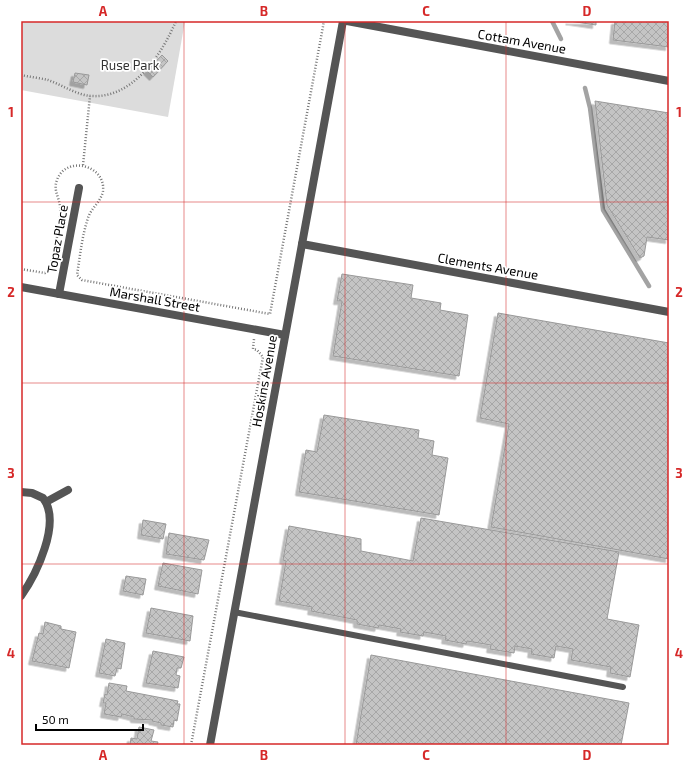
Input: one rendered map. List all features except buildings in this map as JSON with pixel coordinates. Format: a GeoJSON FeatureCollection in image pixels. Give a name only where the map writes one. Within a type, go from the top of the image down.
{"type":"FeatureCollection","features":[{"type":"Feature","properties":{"kind":"street","name":"Hoskins Avenue"},"geometry":{"type":"LineString","coordinates":[[210,745],[343,21]]}},
{"type":"Feature","properties":{"kind":"street","name":"Cottam Avenue"},"geometry":{"type":"LineString","coordinates":[[347,21],[669,80]]}},
{"type":"Feature","properties":{"kind":"street","name":"Topaz Place"},"geometry":{"type":"LineString","coordinates":[[60,294],[79,188]]}},
{"type":"Feature","properties":{"kind":"street","name":"Clements Avenue"},"geometry":{"type":"LineString","coordinates":[[302,244],[669,312]]}},
{"type":"Feature","properties":{"kind":"street","name":"Marshall Street"},"geometry":{"type":"LineString","coordinates":[[21,287],[285,335]]}},
{"type":"Feature","properties":{"kind":"street"},"geometry":{"type":"LineString","coordinates":[[46,502],[68,490]]}},
{"type":"Feature","properties":{"kind":"street"},"geometry":{"type":"LineString","coordinates":[[21,492],[37,495],[46,502],[50,514],[46,541],[35,574],[21,596]]}},
{"type":"Feature","properties":{"kind":"lane"},"geometry":{"type":"LineString","coordinates":[[234,612],[623,687]]}},
{"type":"Feature","properties":{"kind":"path"},"geometry":{"type":"LineString","coordinates":[[21,75],[47,80],[90,96],[118,91],[126,88],[133,82],[163,46],[176,21]]}},
{"type":"Feature","properties":{"kind":"path"},"geometry":{"type":"LineString","coordinates":[[21,269],[45,273],[50,270],[60,214],[60,204],[56,193],[56,181],[67,169],[83,165],[94,170],[103,186],[101,197],[91,211],[87,221],[77,275],[82,280],[270,314],[324,21]]}},
{"type":"Feature","properties":{"kind":"path"},"geometry":{"type":"LineString","coordinates":[[83,165],[90,96]]}},
{"type":"Feature","properties":{"kind":"path"},"geometry":{"type":"LineString","coordinates":[[191,745],[263,357],[257,350],[253,349],[259,312]]}},
{"type":"Feature","properties":{"kind":"green space","name":"Ruse Park"},"geometry":{"type":"Polygon","coordinates":[[[21,21],[185,21],[168,117],[21,90],[21,21]]]}},
{"type":"Feature","properties":{"kind":"waterway"},"geometry":{"type":"LineString","coordinates":[[552,21],[561,39]]}},
{"type":"Feature","properties":{"kind":"waterway"},"geometry":{"type":"LineString","coordinates":[[585,88],[590,108],[603,210],[649,286]]}}]}
